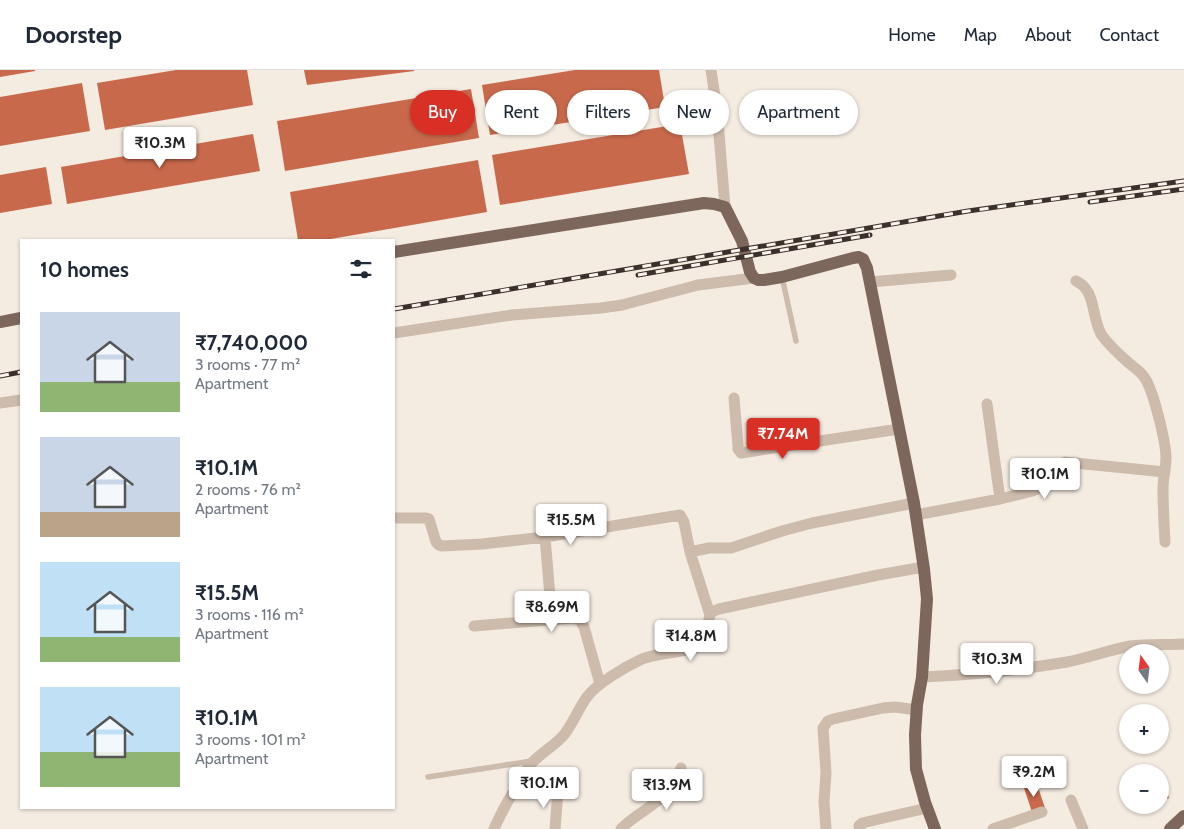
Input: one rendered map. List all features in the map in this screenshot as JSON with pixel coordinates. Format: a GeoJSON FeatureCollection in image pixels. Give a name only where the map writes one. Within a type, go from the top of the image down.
{"type":"FeatureCollection","features":[{"type":"Feature","properties":{"kind":"main road"},"geometry":{"type":"LineString","coordinates":[[395,252],[695,204],[714,204],[724,207],[742,241],[750,272],[758,280],[782,277],[853,258],[859,257],[863,259],[870,282],[915,509],[924,567],[926,599],[922,677],[915,734],[916,769],[935,829]]}},
{"type":"Feature","properties":{"kind":"main road"},"geometry":{"type":"LineString","coordinates":[[0,322],[20,318]]}},
{"type":"Feature","properties":{"kind":"main road"},"geometry":{"type":"LineString","coordinates":[[1170,829],[1184,816]]}},
{"type":"Feature","properties":{"kind":"street"},"geometry":{"type":"LineString","coordinates":[[711,70],[717,110],[724,207]]}},
{"type":"Feature","properties":{"kind":"street"},"geometry":{"type":"LineString","coordinates":[[870,282],[951,275]]}},
{"type":"Feature","properties":{"kind":"street"},"geometry":{"type":"LineString","coordinates":[[395,333],[512,315],[615,306],[703,284],[754,278]]}},
{"type":"Feature","properties":{"kind":"street"},"geometry":{"type":"LineString","coordinates":[[1076,281],[1082,284],[1089,293],[1098,327],[1106,340],[1113,349],[1146,379],[1155,405],[1166,455],[1163,487],[1165,542]]}},
{"type":"Feature","properties":{"kind":"street"},"geometry":{"type":"LineString","coordinates":[[734,398],[738,449],[741,453],[899,429]]}},
{"type":"Feature","properties":{"kind":"street"},"geometry":{"type":"LineString","coordinates":[[0,403],[20,400]]}},
{"type":"Feature","properties":{"kind":"street"},"geometry":{"type":"LineString","coordinates":[[987,404],[1000,499]]}},
{"type":"Feature","properties":{"kind":"street"},"geometry":{"type":"LineString","coordinates":[[690,552],[708,548],[731,548],[805,525],[1000,499],[1038,489],[1046,483],[1060,464],[1065,462],[1165,472]]}},
{"type":"Feature","properties":{"kind":"street"},"geometry":{"type":"LineString","coordinates":[[395,518],[429,519],[436,542],[439,545],[482,544],[545,537],[677,515],[682,519],[690,552],[710,615],[706,638],[702,645],[647,657],[600,684],[586,698],[570,728],[529,767],[503,809],[494,829]]}},
{"type":"Feature","properties":{"kind":"street"},"geometry":{"type":"LineString","coordinates":[[545,537],[552,620]]}},
{"type":"Feature","properties":{"kind":"street"},"geometry":{"type":"LineString","coordinates":[[710,615],[719,609],[924,567]]}},
{"type":"Feature","properties":{"kind":"street"},"geometry":{"type":"LineString","coordinates":[[474,626],[574,618],[580,620],[584,627],[600,684]]}},
{"type":"Feature","properties":{"kind":"street"},"geometry":{"type":"LineString","coordinates":[[922,677],[1016,670],[1142,645],[1184,644]]}},
{"type":"Feature","properties":{"kind":"street"},"geometry":{"type":"LineString","coordinates":[[826,829],[824,802],[826,773],[822,736],[824,724],[833,719],[883,708],[917,710]]}},
{"type":"Feature","properties":{"kind":"street"},"geometry":{"type":"LineString","coordinates":[[621,829],[630,820],[666,794],[681,768]]}},
{"type":"Feature","properties":{"kind":"street"},"geometry":{"type":"LineString","coordinates":[[555,829],[558,791]]}},
{"type":"Feature","properties":{"kind":"street"},"geometry":{"type":"LineString","coordinates":[[1071,800],[1083,829]]}},
{"type":"Feature","properties":{"kind":"street"},"geometry":{"type":"LineString","coordinates":[[860,829],[862,824],[927,808]]}},
{"type":"Feature","properties":{"kind":"street"},"geometry":{"type":"LineString","coordinates":[[993,829],[1042,812]]}},
{"type":"Feature","properties":{"kind":"lane"},"geometry":{"type":"LineString","coordinates":[[782,277],[796,341]]}},
{"type":"Feature","properties":{"kind":"lane"},"geometry":{"type":"LineString","coordinates":[[428,777],[534,761]]}},
{"type":"Feature","properties":{"kind":"building"},"geometry":{"type":"Polygon","coordinates":[[[0,70],[35,70],[35,71],[0,77],[0,70]]]}},
{"type":"Feature","properties":{"kind":"building"},"geometry":{"type":"Polygon","coordinates":[[[176,70],[247,70],[253,105],[105,130],[97,83],[176,70]]]}},
{"type":"Feature","properties":{"kind":"building"},"geometry":{"type":"Polygon","coordinates":[[[304,70],[414,70],[414,71],[307,85],[304,70]]]}},
{"type":"Feature","properties":{"kind":"building"},"geometry":{"type":"Polygon","coordinates":[[[575,70],[659,70],[662,90],[659,90],[659,108],[649,110],[649,90],[567,90],[567,123],[557,124],[557,90],[485,90],[485,104],[482,85],[575,70]]]}},
{"type":"Feature","properties":{"kind":"building"},"geometry":{"type":"Polygon","coordinates":[[[82,83],[90,131],[0,146],[0,97],[82,83]]]}},
{"type":"Feature","properties":{"kind":"building"},"geometry":{"type":"Polygon","coordinates":[[[410,99],[410,135],[475,135],[475,114],[479,138],[285,171],[277,121],[410,99]]]}},
{"type":"Feature","properties":{"kind":"building"},"geometry":{"type":"Polygon","coordinates":[[[659,127],[659,135],[682,135],[689,174],[500,205],[492,155],[613,135],[649,135],[649,129],[659,127]]]}},
{"type":"Feature","properties":{"kind":"building"},"geometry":{"type":"Polygon","coordinates":[[[253,134],[260,171],[67,204],[61,167],[253,134]]]}},
{"type":"Feature","properties":{"kind":"building"},"geometry":{"type":"Polygon","coordinates":[[[478,160],[487,212],[331,239],[298,239],[290,192],[478,160]]]}},
{"type":"Feature","properties":{"kind":"building"},"geometry":{"type":"Polygon","coordinates":[[[46,167],[52,204],[0,213],[0,175],[46,167]]]}},
{"type":"Feature","properties":{"kind":"building"},"geometry":{"type":"Polygon","coordinates":[[[1037,784],[1045,808],[1032,812],[1024,788],[1037,784]]]}},
{"type":"Feature","properties":{"kind":"railway"},"geometry":{"type":"LineString","coordinates":[[395,309],[968,211],[1184,181]]}},
{"type":"Feature","properties":{"kind":"railway"},"geometry":{"type":"LineString","coordinates":[[1090,202],[1184,189]]}},
{"type":"Feature","properties":{"kind":"railway"},"geometry":{"type":"LineString","coordinates":[[638,275],[870,235]]}},
{"type":"Feature","properties":{"kind":"railway"},"geometry":{"type":"LineString","coordinates":[[0,376],[20,372]]}}]}
